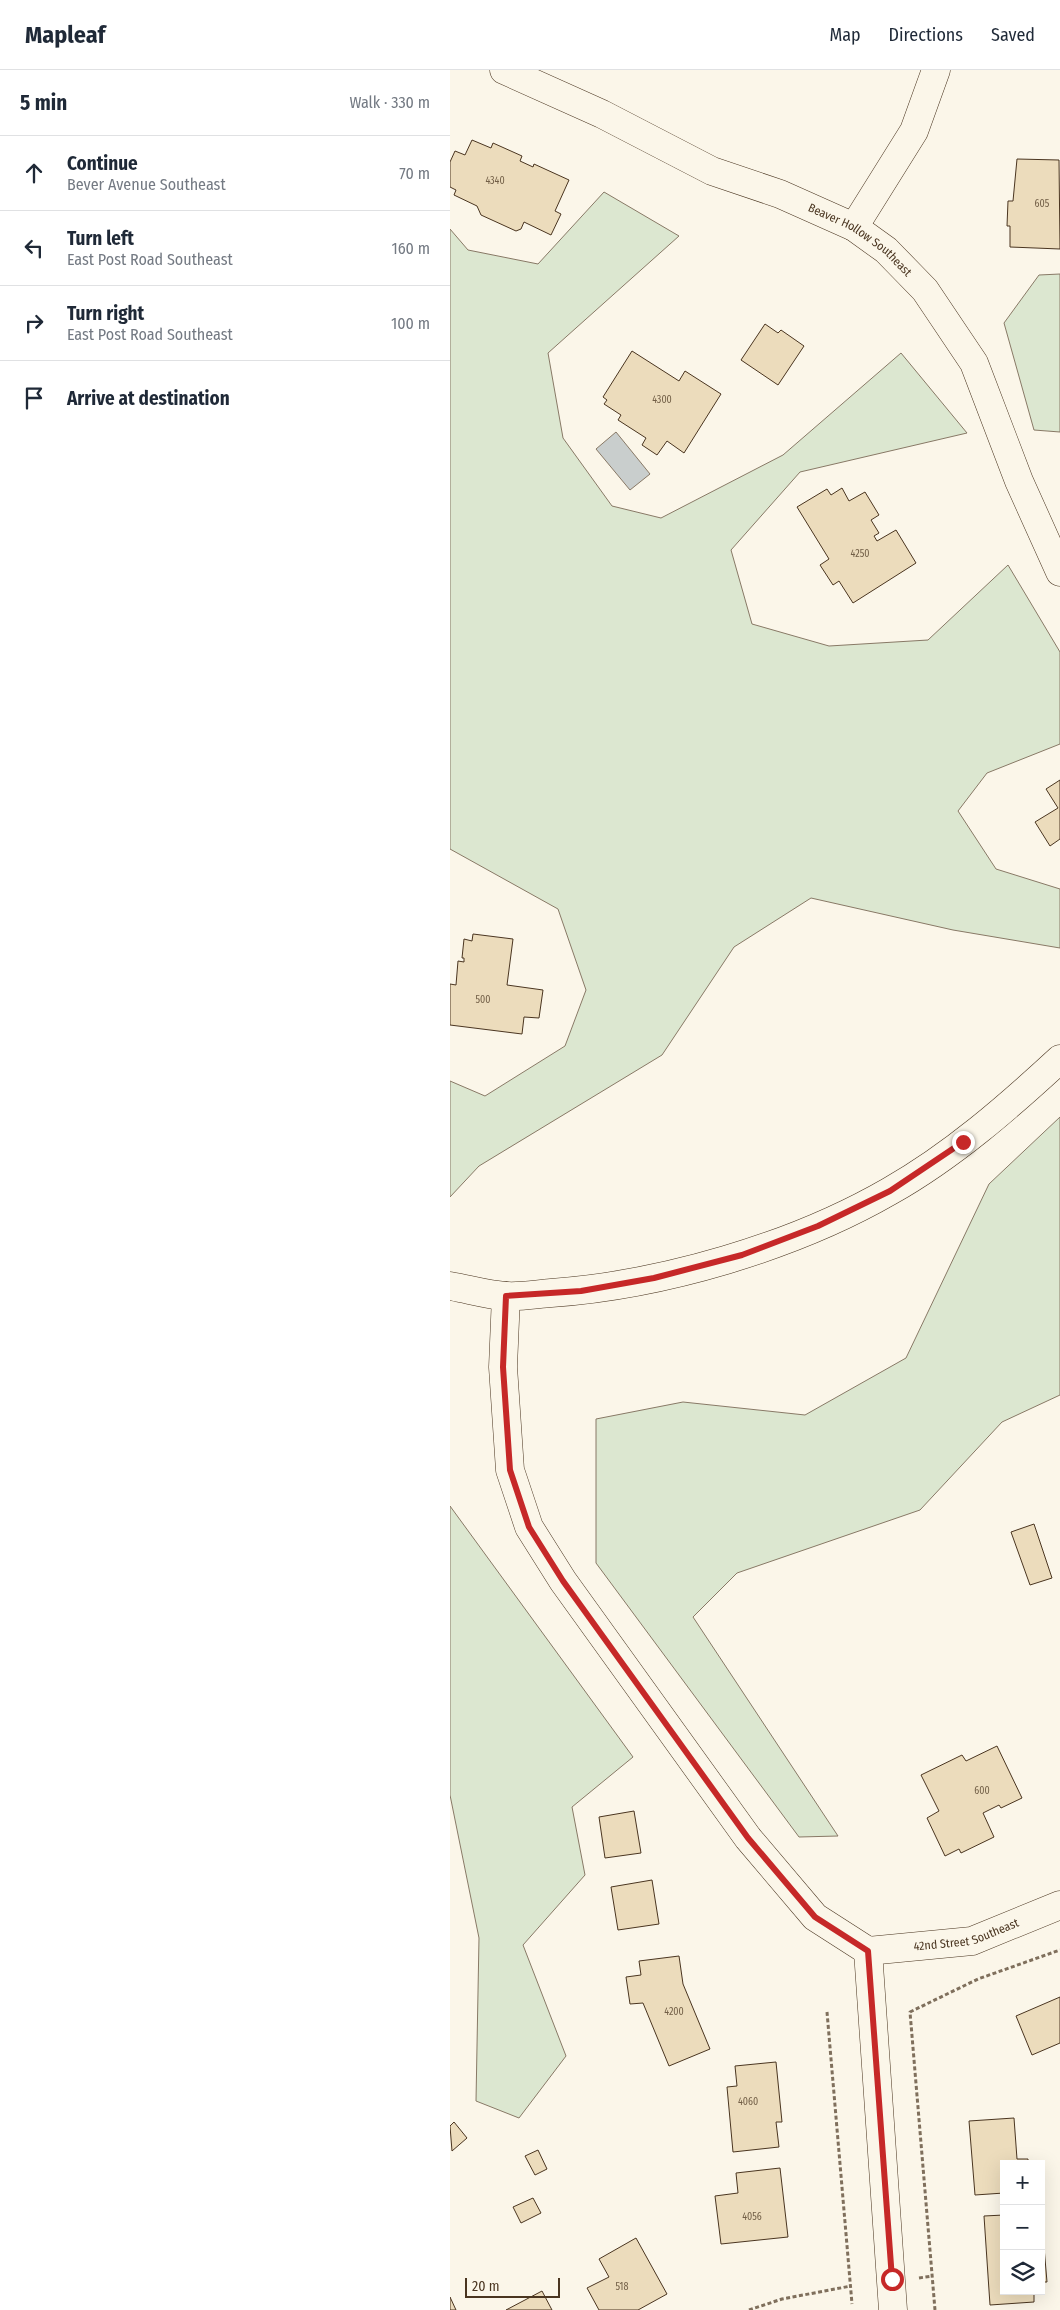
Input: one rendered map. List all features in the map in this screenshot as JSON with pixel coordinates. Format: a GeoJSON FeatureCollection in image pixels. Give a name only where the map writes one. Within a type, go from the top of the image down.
{"type":"FeatureCollection","features":[{"type":"Feature","properties":{"kind":"street","name":"Beaver Hollow Southeast"},"geometry":{"type":"LineString","coordinates":[[504,70],[602,114],[712,171],[780,194],[854,228],[886,250],[925,290],[974,363],[1019,481],[1060,572]]}},
{"type":"Feature","properties":{"kind":"street"},"geometry":{"type":"LineString","coordinates":[[854,228],[914,130],[936,70]]}},
{"type":"Feature","properties":{"kind":"street"},"geometry":{"type":"LineString","coordinates":[[450,1286],[506,1296],[581,1291],[654,1278],[742,1255],[818,1226],[890,1191],[963,1142],[1025,1091],[1060,1059]]}},
{"type":"Feature","properties":{"kind":"street"},"geometry":{"type":"LineString","coordinates":[[506,1296],[503,1367],[510,1470],[529,1527],[563,1581],[748,1838],[815,1917],[868,1951],[894,2310]]}},
{"type":"Feature","properties":{"kind":"street","name":"42nd Street Southeast"},"geometry":{"type":"LineString","coordinates":[[868,1951],[972,1942],[1060,1905]]}},
{"type":"Feature","properties":{"kind":"path"},"geometry":{"type":"LineString","coordinates":[[935,2310],[910,2012],[978,1979],[1060,1950]]}},
{"type":"Feature","properties":{"kind":"path"},"geometry":{"type":"LineString","coordinates":[[827,2012],[852,2304]]}},
{"type":"Feature","properties":{"kind":"path"},"geometry":{"type":"LineString","coordinates":[[916,2278],[932,2276]]}},
{"type":"Feature","properties":{"kind":"path"},"geometry":{"type":"LineString","coordinates":[[748,2310],[782,2299],[851,2286]]}},
{"type":"Feature","properties":{"kind":"green space"},"geometry":{"type":"Polygon","coordinates":[[[604,192],[679,236],[548,353],[563,438],[612,506],[661,518],[783,455],[901,353],[967,433],[800,472],[731,550],[752,624],[829,646],[928,640],[1008,565],[1060,652],[1060,744],[987,773],[958,811],[996,869],[1060,889],[1060,948],[953,930],[811,898],[734,947],[662,1055],[479,1166],[450,1197],[450,1081],[485,1096],[565,1046],[586,990],[558,909],[450,849],[450,229],[468,250],[538,264],[604,192]]]}},
{"type":"Feature","properties":{"kind":"green space"},"geometry":{"type":"Polygon","coordinates":[[[1060,274],[1060,432],[1034,430],[1004,323],[1039,275],[1060,274]]]}},
{"type":"Feature","properties":{"kind":"green space"},"geometry":{"type":"Polygon","coordinates":[[[1060,1117],[1060,1395],[1002,1422],[920,1510],[737,1573],[693,1617],[838,1836],[799,1837],[596,1563],[596,1419],[683,1402],[805,1415],[906,1358],[989,1184],[1060,1117]]]}},
{"type":"Feature","properties":{"kind":"green space"},"geometry":{"type":"Polygon","coordinates":[[[450,1506],[633,1757],[572,1807],[585,1875],[523,1945],[566,2056],[519,2118],[476,2101],[479,1938],[450,1795],[450,1506]]]}},
{"type":"Feature","properties":{"kind":"shaded area"},"geometry":{"type":"Polygon","coordinates":[[[616,432],[650,474],[630,490],[596,449],[616,432]]]}},
{"type":"Feature","properties":{"kind":"building"},"geometry":{"type":"Polygon","coordinates":[[[472,140],[491,148],[493,143],[522,156],[520,161],[533,167],[534,164],[569,180],[555,211],[561,214],[551,235],[524,222],[521,229],[516,231],[481,215],[477,206],[454,195],[456,190],[450,187],[450,162],[455,151],[465,155],[472,140]]]}},
{"type":"Feature","properties":{"kind":"building"},"geometry":{"type":"Polygon","coordinates":[[[1017,159],[1059,160],[1060,249],[1010,247],[1010,226],[1007,226],[1008,201],[1013,201],[1017,159]]]}},
{"type":"Feature","properties":{"kind":"building"},"geometry":{"type":"Polygon","coordinates":[[[765,324],[778,333],[781,330],[804,346],[778,385],[741,360],[765,324]]]}},
{"type":"Feature","properties":{"kind":"building"},"geometry":{"type":"Polygon","coordinates":[[[632,351],[679,381],[685,371],[721,394],[684,453],[667,441],[657,455],[642,445],[646,438],[618,420],[621,415],[604,404],[607,400],[603,397],[632,351]]]}},
{"type":"Feature","properties":{"kind":"building"},"geometry":{"type":"Polygon","coordinates":[[[842,488],[849,501],[865,492],[879,515],[871,520],[879,533],[874,536],[877,541],[896,530],[916,563],[853,603],[839,581],[833,585],[820,565],[829,559],[797,507],[827,489],[831,495],[842,488]]]}},
{"type":"Feature","properties":{"kind":"building"},"geometry":{"type":"Polygon","coordinates":[[[1060,780],[1060,839],[1050,846],[1035,822],[1058,808],[1046,789],[1060,780]]]}},
{"type":"Feature","properties":{"kind":"building"},"geometry":{"type":"Polygon","coordinates":[[[473,934],[513,939],[507,985],[543,990],[539,1018],[524,1017],[522,1034],[450,1025],[450,984],[456,985],[458,961],[464,962],[464,958],[462,958],[464,939],[472,941],[473,934]]]}},
{"type":"Feature","properties":{"kind":"building"},"geometry":{"type":"Polygon","coordinates":[[[1034,1524],[1052,1578],[1030,1585],[1011,1532],[1034,1524]]]}},
{"type":"Feature","properties":{"kind":"building"},"geometry":{"type":"Polygon","coordinates":[[[997,1746],[1022,1798],[1001,1808],[999,1805],[983,1813],[994,1837],[961,1853],[959,1849],[945,1856],[927,1818],[939,1811],[921,1775],[962,1755],[966,1761],[997,1746]]]}},
{"type":"Feature","properties":{"kind":"building"},"geometry":{"type":"Polygon","coordinates":[[[634,1811],[641,1853],[605,1858],[599,1817],[634,1811]]]}},
{"type":"Feature","properties":{"kind":"building"},"geometry":{"type":"Polygon","coordinates":[[[652,1880],[659,1924],[618,1930],[611,1887],[652,1880]]]}},
{"type":"Feature","properties":{"kind":"building"},"geometry":{"type":"Polygon","coordinates":[[[679,1956],[683,1984],[710,2049],[669,2066],[643,2003],[630,2004],[626,1977],[641,1975],[639,1961],[679,1956]]]}},
{"type":"Feature","properties":{"kind":"building"},"geometry":{"type":"Polygon","coordinates":[[[1060,1997],[1060,2043],[1032,2055],[1016,2016],[1060,1997]]]}},
{"type":"Feature","properties":{"kind":"building"},"geometry":{"type":"Polygon","coordinates":[[[776,2062],[782,2122],[776,2122],[779,2147],[733,2152],[727,2087],[737,2086],[735,2066],[776,2062]]]}},
{"type":"Feature","properties":{"kind":"building"},"geometry":{"type":"Polygon","coordinates":[[[1014,2118],[1017,2159],[1028,2160],[1000,2160],[1000,2193],[975,2195],[969,2121],[1014,2118]]]}},
{"type":"Feature","properties":{"kind":"building"},"geometry":{"type":"Polygon","coordinates":[[[454,2122],[467,2138],[452,2151],[450,2126],[454,2122]]]}},
{"type":"Feature","properties":{"kind":"building"},"geometry":{"type":"Polygon","coordinates":[[[538,2150],[547,2169],[535,2175],[525,2156],[538,2150]]]}},
{"type":"Feature","properties":{"kind":"building"},"geometry":{"type":"Polygon","coordinates":[[[780,2168],[788,2237],[721,2244],[715,2196],[738,2193],[736,2173],[780,2168]]]}},
{"type":"Feature","properties":{"kind":"building"},"geometry":{"type":"Polygon","coordinates":[[[533,2198],[541,2213],[521,2223],[513,2207],[533,2198]]]}},
{"type":"Feature","properties":{"kind":"building"},"geometry":{"type":"Polygon","coordinates":[[[1000,2215],[1000,2295],[1034,2295],[1034,2302],[990,2305],[984,2216],[1000,2215]]]}},
{"type":"Feature","properties":{"kind":"building"},"geometry":{"type":"Polygon","coordinates":[[[636,2238],[667,2294],[638,2310],[599,2310],[587,2288],[609,2277],[599,2259],[636,2238]]]}},
{"type":"Feature","properties":{"kind":"building"},"geometry":{"type":"Polygon","coordinates":[[[1045,2259],[1047,2282],[1045,2282],[1045,2259]]]}},
{"type":"Feature","properties":{"kind":"building"},"geometry":{"type":"Polygon","coordinates":[[[542,2291],[552,2310],[506,2310],[542,2291]]]}},
{"type":"Feature","properties":{"kind":"building"},"geometry":{"type":"Polygon","coordinates":[[[450,2297],[456,2310],[450,2310],[450,2297]]]}},
{"type":"Feature","properties":{"kind":"route"},"geometry":{"type":"LineString","coordinates":[[892,2279],[868,1951],[815,1917],[748,1838],[563,1581],[529,1527],[510,1470],[503,1367],[506,1296],[581,1291],[654,1278],[742,1255],[818,1226],[890,1191],[963,1142]]}}]}
